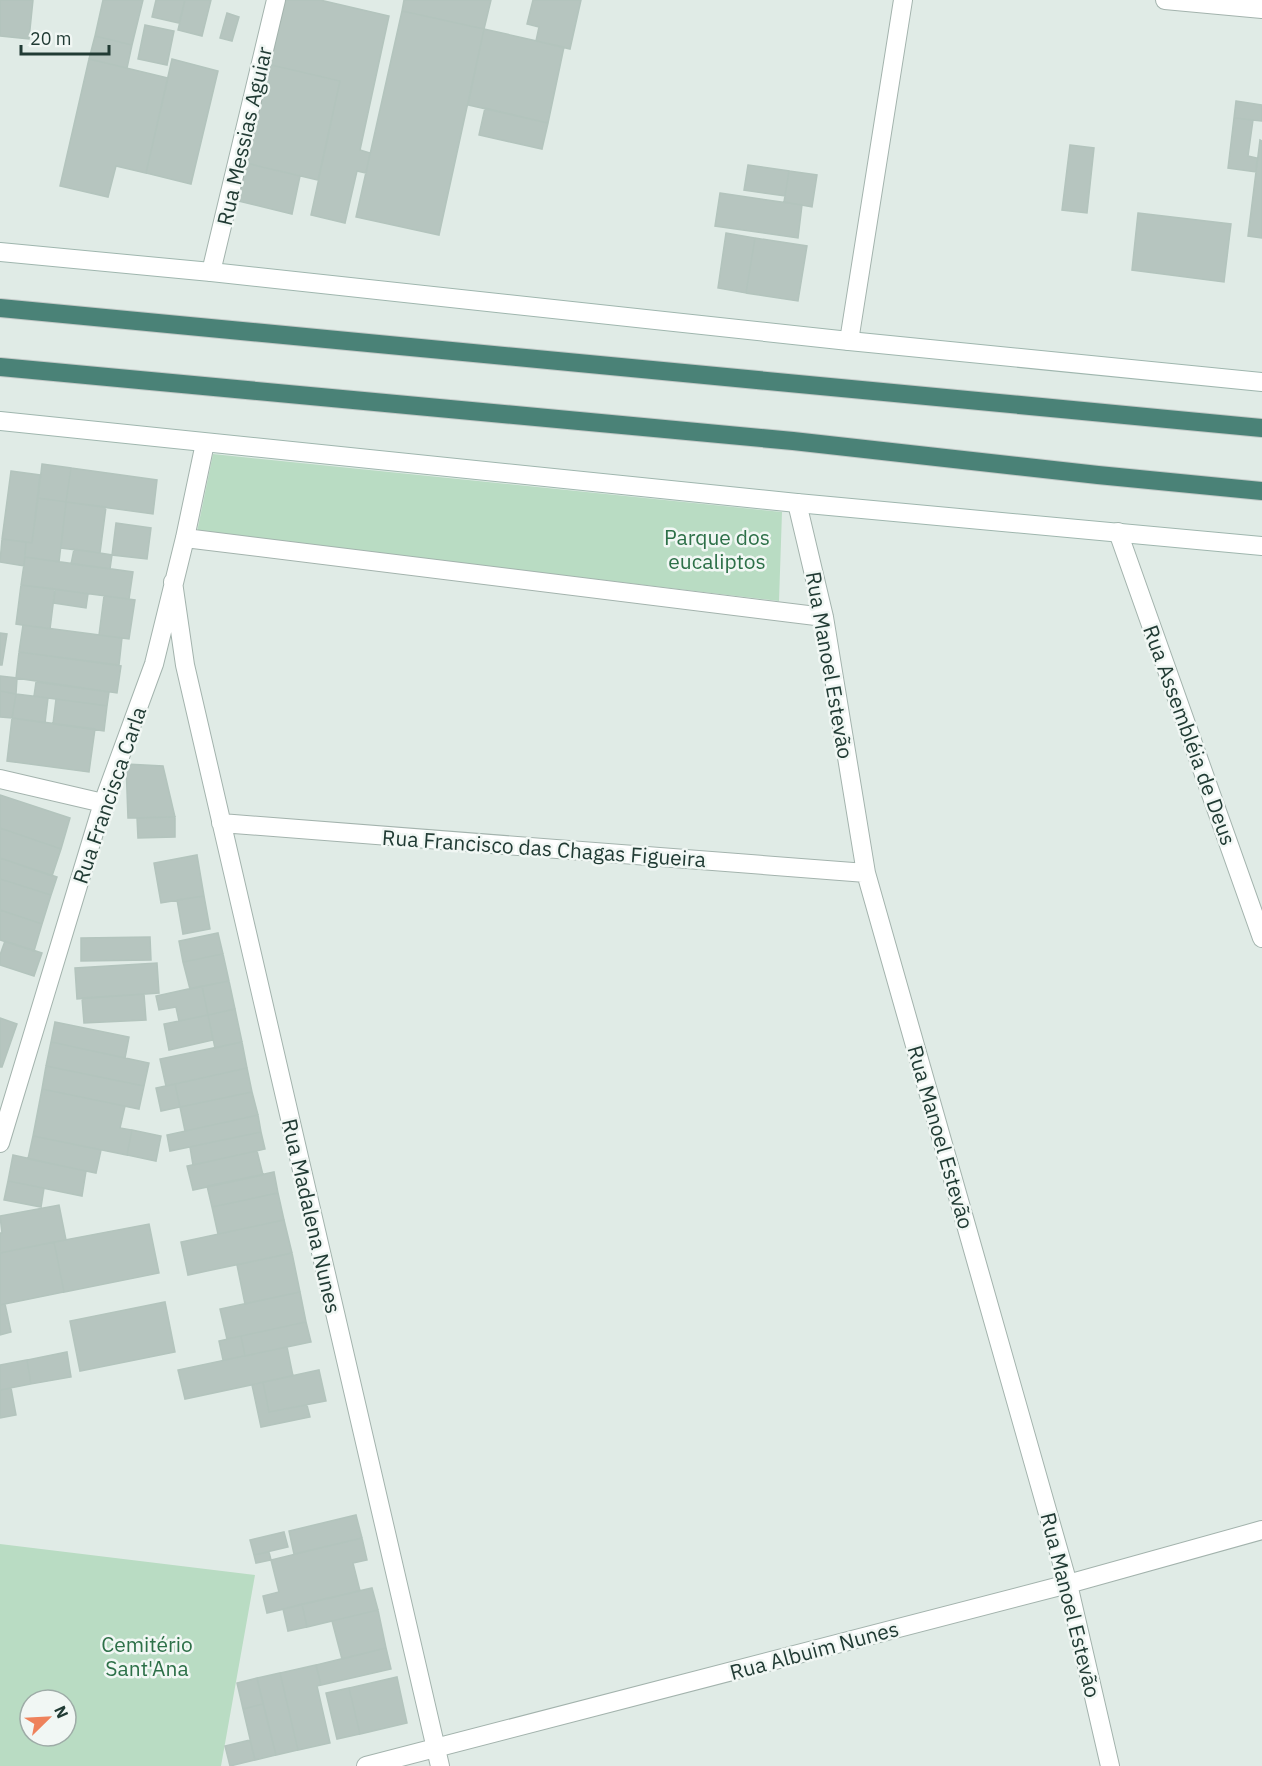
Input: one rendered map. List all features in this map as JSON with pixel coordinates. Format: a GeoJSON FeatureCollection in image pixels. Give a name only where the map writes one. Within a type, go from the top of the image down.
{"type":"FeatureCollection","features":[{"type":"Feature","properties":{"kind":"highway"},"geometry":{"type":"LineString","coordinates":[[0,308],[1262,428]]}},
{"type":"Feature","properties":{"kind":"highway"},"geometry":{"type":"LineString","coordinates":[[0,367],[793,441],[1262,491]]}},
{"type":"Feature","properties":{"kind":"street","name":"Rua Messias Aguiar"},"geometry":{"type":"LineString","coordinates":[[211,272],[276,0]]}},
{"type":"Feature","properties":{"kind":"street"},"geometry":{"type":"LineString","coordinates":[[849,341],[903,0]]}},
{"type":"Feature","properties":{"kind":"street"},"geometry":{"type":"LineString","coordinates":[[1165,0],[1262,9]]}},
{"type":"Feature","properties":{"kind":"street"},"geometry":{"type":"LineString","coordinates":[[0,252],[211,272],[849,341],[1262,381]]}},
{"type":"Feature","properties":{"kind":"street"},"geometry":{"type":"LineString","coordinates":[[0,421],[797,502],[1262,546]]}},
{"type":"Feature","properties":{"kind":"street","name":"Rua Francisca Carla"},"geometry":{"type":"LineString","coordinates":[[1,1133],[103,803],[154,664],[206,443]]}},
{"type":"Feature","properties":{"kind":"street","name":"Rua Manoel Estevão"},"geometry":{"type":"LineString","coordinates":[[797,502],[824,617],[867,873],[1068,1584],[1110,1766]]}},
{"type":"Feature","properties":{"kind":"street","name":"Rua Assembléia de Deus"},"geometry":{"type":"LineString","coordinates":[[1118,532],[1262,938]]}},
{"type":"Feature","properties":{"kind":"street"},"geometry":{"type":"LineString","coordinates":[[185,538],[824,617]]}},
{"type":"Feature","properties":{"kind":"street","name":"Rua Madalena Nunes"},"geometry":{"type":"LineString","coordinates":[[173,582],[185,665],[438,1757]]}},
{"type":"Feature","properties":{"kind":"street"},"geometry":{"type":"LineString","coordinates":[[154,664],[160,660],[172,659],[185,665]]}},
{"type":"Feature","properties":{"kind":"street"},"geometry":{"type":"LineString","coordinates":[[0,779],[103,803]]}},
{"type":"Feature","properties":{"kind":"street","name":"Rua Francisco das Chagas Figueira"},"geometry":{"type":"LineString","coordinates":[[221,823],[867,873]]}},
{"type":"Feature","properties":{"kind":"street","name":"Rua Albuim Nunes"},"geometry":{"type":"LineString","coordinates":[[366,1766],[438,1757],[1262,1530]]}},
{"type":"Feature","properties":{"kind":"green space","name":"Parque dos eucaliptos"},"geometry":{"type":"Polygon","coordinates":[[[213,454],[782,512],[779,601],[197,532],[213,454]]]}},
{"type":"Feature","properties":{"kind":"green space","name":"Cemitério Sant'Ana"},"geometry":{"type":"Polygon","coordinates":[[[0,1544],[255,1575],[221,1766],[0,1766],[0,1544]]]}},
{"type":"Feature","properties":{"kind":"building"},"geometry":{"type":"Polygon","coordinates":[[[0,0],[33,0],[29,39],[0,36],[0,0]]]}},
{"type":"Feature","properties":{"kind":"building"},"geometry":{"type":"Polygon","coordinates":[[[103,0],[143,0],[132,45],[95,36],[103,0]]]}},
{"type":"Feature","properties":{"kind":"building"},"geometry":{"type":"Polygon","coordinates":[[[156,0],[185,0],[179,23],[152,17],[156,0]]]}},
{"type":"Feature","properties":{"kind":"building"},"geometry":{"type":"Polygon","coordinates":[[[185,0],[211,0],[202,36],[178,30],[185,0]]]}},
{"type":"Feature","properties":{"kind":"building"},"geometry":{"type":"Polygon","coordinates":[[[281,0],[320,0],[389,16],[360,150],[370,153],[366,173],[357,171],[345,223],[311,215],[340,81],[267,64],[281,0]]]}},
{"type":"Feature","properties":{"kind":"building"},"geometry":{"type":"Polygon","coordinates":[[[404,0],[491,0],[484,29],[402,11],[404,0]]]}},
{"type":"Feature","properties":{"kind":"building"},"geometry":{"type":"Polygon","coordinates":[[[533,0],[581,0],[570,49],[536,41],[539,27],[527,24],[533,0]]]}},
{"type":"Feature","properties":{"kind":"building"},"geometry":{"type":"Polygon","coordinates":[[[402,11],[484,29],[439,235],[356,217],[402,11]]]}},
{"type":"Feature","properties":{"kind":"building"},"geometry":{"type":"Polygon","coordinates":[[[227,13],[239,17],[232,41],[220,38],[227,13]]]}},
{"type":"Feature","properties":{"kind":"building"},"geometry":{"type":"Polygon","coordinates":[[[145,25],[174,31],[167,65],[138,59],[145,25]]]}},
{"type":"Feature","properties":{"kind":"building"},"geometry":{"type":"Polygon","coordinates":[[[484,29],[564,47],[548,123],[468,105],[484,29]]]}},
{"type":"Feature","properties":{"kind":"building"},"geometry":{"type":"Polygon","coordinates":[[[95,36],[132,45],[127,68],[89,59],[95,36]]]}},
{"type":"Feature","properties":{"kind":"building"},"geometry":{"type":"Polygon","coordinates":[[[89,59],[168,78],[146,173],[116,166],[108,197],[60,186],[89,59]]]}},
{"type":"Feature","properties":{"kind":"building"},"geometry":{"type":"Polygon","coordinates":[[[172,59],[218,71],[191,184],[146,173],[172,59]]]}},
{"type":"Feature","properties":{"kind":"building"},"geometry":{"type":"Polygon","coordinates":[[[267,64],[340,81],[318,180],[245,163],[267,64]]]}},
{"type":"Feature","properties":{"kind":"building"},"geometry":{"type":"Polygon","coordinates":[[[1236,101],[1262,105],[1262,121],[1234,118],[1236,101]]]}},
{"type":"Feature","properties":{"kind":"building"},"geometry":{"type":"Polygon","coordinates":[[[485,108],[548,123],[542,149],[479,135],[485,108]]]}},
{"type":"Feature","properties":{"kind":"building"},"geometry":{"type":"Polygon","coordinates":[[[1234,118],[1253,120],[1248,156],[1257,158],[1256,172],[1228,168],[1234,118]]]}},
{"type":"Feature","properties":{"kind":"building"},"geometry":{"type":"Polygon","coordinates":[[[1260,140],[1262,141],[1262,238],[1248,236],[1260,140]]]}},
{"type":"Feature","properties":{"kind":"building"},"geometry":{"type":"Polygon","coordinates":[[[1070,145],[1094,148],[1087,213],[1062,210],[1070,145]]]}},
{"type":"Feature","properties":{"kind":"building"},"geometry":{"type":"Polygon","coordinates":[[[242,162],[300,176],[292,214],[234,200],[242,162]]]}},
{"type":"Feature","properties":{"kind":"building"},"geometry":{"type":"Polygon","coordinates":[[[748,165],[789,171],[785,196],[744,190],[748,165]]]}},
{"type":"Feature","properties":{"kind":"building"},"geometry":{"type":"Polygon","coordinates":[[[789,171],[817,175],[812,207],[784,202],[789,171]]]}},
{"type":"Feature","properties":{"kind":"building"},"geometry":{"type":"Polygon","coordinates":[[[720,193],[802,205],[798,238],[715,226],[720,193]]]}},
{"type":"Feature","properties":{"kind":"building"},"geometry":{"type":"Polygon","coordinates":[[[1138,213],[1231,224],[1224,282],[1132,270],[1138,213]]]}},
{"type":"Feature","properties":{"kind":"building"},"geometry":{"type":"Polygon","coordinates":[[[726,233],[755,238],[746,293],[718,288],[726,233]]]}},
{"type":"Feature","properties":{"kind":"building"},"geometry":{"type":"Polygon","coordinates":[[[755,238],[807,246],[798,301],[746,293],[755,238]]]}},
{"type":"Feature","properties":{"kind":"building"},"geometry":{"type":"Polygon","coordinates":[[[42,464],[71,468],[66,502],[38,498],[42,464]]]}},
{"type":"Feature","properties":{"kind":"building"},"geometry":{"type":"Polygon","coordinates":[[[71,468],[157,480],[153,514],[66,502],[71,468]]]}},
{"type":"Feature","properties":{"kind":"building"},"geometry":{"type":"Polygon","coordinates":[[[11,471],[40,475],[32,543],[2,539],[11,471]]]}},
{"type":"Feature","properties":{"kind":"building"},"geometry":{"type":"Polygon","coordinates":[[[38,498],[66,502],[59,562],[25,557],[26,542],[32,543],[38,498]]]}},
{"type":"Feature","properties":{"kind":"building"},"geometry":{"type":"Polygon","coordinates":[[[66,502],[106,507],[100,553],[61,548],[66,502]]]}},
{"type":"Feature","properties":{"kind":"building"},"geometry":{"type":"Polygon","coordinates":[[[116,523],[151,528],[147,559],[112,555],[116,523]]]}},
{"type":"Feature","properties":{"kind":"building"},"geometry":{"type":"Polygon","coordinates":[[[2,539],[26,542],[24,566],[0,562],[2,539]]]}},
{"type":"Feature","properties":{"kind":"building"},"geometry":{"type":"Polygon","coordinates":[[[74,549],[112,555],[110,569],[71,564],[74,549]]]}},
{"type":"Feature","properties":{"kind":"building"},"geometry":{"type":"Polygon","coordinates":[[[25,557],[133,572],[129,599],[21,585],[25,557]]]}},
{"type":"Feature","properties":{"kind":"building"},"geometry":{"type":"Polygon","coordinates":[[[21,585],[55,589],[50,629],[16,624],[21,585]]]}},
{"type":"Feature","properties":{"kind":"building"},"geometry":{"type":"Polygon","coordinates":[[[55,589],[88,594],[86,608],[54,603],[55,589]]]}},
{"type":"Feature","properties":{"kind":"building"},"geometry":{"type":"Polygon","coordinates":[[[104,596],[135,600],[129,639],[99,635],[104,596]]]}},
{"type":"Feature","properties":{"kind":"building"},"geometry":{"type":"Polygon","coordinates":[[[23,625],[122,638],[119,665],[19,652],[23,625]]]}},
{"type":"Feature","properties":{"kind":"building"},"geometry":{"type":"Polygon","coordinates":[[[0,633],[7,634],[2,665],[0,665],[0,633]]]}},
{"type":"Feature","properties":{"kind":"building"},"geometry":{"type":"Polygon","coordinates":[[[19,652],[121,666],[117,693],[16,678],[19,652]]]}},
{"type":"Feature","properties":{"kind":"building"},"geometry":{"type":"Polygon","coordinates":[[[0,676],[17,678],[16,694],[0,691],[0,676]]]}},
{"type":"Feature","properties":{"kind":"building"},"geometry":{"type":"Polygon","coordinates":[[[36,682],[109,692],[107,706],[34,696],[36,682]]]}},
{"type":"Feature","properties":{"kind":"building"},"geometry":{"type":"Polygon","coordinates":[[[0,691],[16,694],[12,718],[0,717],[0,691]]]}},
{"type":"Feature","properties":{"kind":"building"},"geometry":{"type":"Polygon","coordinates":[[[16,694],[48,698],[45,723],[12,718],[16,694]]]}},
{"type":"Feature","properties":{"kind":"building"},"geometry":{"type":"Polygon","coordinates":[[[56,699],[107,706],[104,731],[53,724],[56,699]]]}},
{"type":"Feature","properties":{"kind":"building"},"geometry":{"type":"Polygon","coordinates":[[[12,718],[95,729],[89,772],[7,761],[12,718]]]}},
{"type":"Feature","properties":{"kind":"building"},"geometry":{"type":"Polygon","coordinates":[[[126,764],[163,766],[175,817],[128,818],[126,764]]]}},
{"type":"Feature","properties":{"kind":"building"},"geometry":{"type":"Polygon","coordinates":[[[0,795],[70,818],[61,849],[0,828],[0,795]]]}},
{"type":"Feature","properties":{"kind":"building"},"geometry":{"type":"Polygon","coordinates":[[[175,817],[175,837],[138,838],[137,818],[175,817]]]}},
{"type":"Feature","properties":{"kind":"building"},"geometry":{"type":"Polygon","coordinates":[[[0,828],[61,849],[52,876],[0,858],[0,828]]]}},
{"type":"Feature","properties":{"kind":"building"},"geometry":{"type":"Polygon","coordinates":[[[197,855],[204,896],[161,903],[154,863],[197,855]]]}},
{"type":"Feature","properties":{"kind":"building"},"geometry":{"type":"Polygon","coordinates":[[[0,858],[57,877],[51,895],[0,879],[0,858]]]}},
{"type":"Feature","properties":{"kind":"building"},"geometry":{"type":"Polygon","coordinates":[[[0,879],[51,895],[42,924],[0,910],[0,879]]]}},
{"type":"Feature","properties":{"kind":"building"},"geometry":{"type":"Polygon","coordinates":[[[204,896],[210,929],[183,934],[177,900],[204,896]]]}},
{"type":"Feature","properties":{"kind":"building"},"geometry":{"type":"Polygon","coordinates":[[[0,910],[42,924],[34,951],[0,940],[0,910]]]}},
{"type":"Feature","properties":{"kind":"building"},"geometry":{"type":"Polygon","coordinates":[[[218,933],[223,954],[183,962],[179,941],[218,933]]]}},
{"type":"Feature","properties":{"kind":"building"},"geometry":{"type":"Polygon","coordinates":[[[150,937],[151,960],[81,961],[81,938],[150,937]]]}},
{"type":"Feature","properties":{"kind":"building"},"geometry":{"type":"Polygon","coordinates":[[[5,941],[42,953],[34,976],[0,965],[0,955],[5,941]]]}},
{"type":"Feature","properties":{"kind":"building"},"geometry":{"type":"Polygon","coordinates":[[[223,954],[229,981],[190,989],[183,962],[223,954]]]}},
{"type":"Feature","properties":{"kind":"building"},"geometry":{"type":"Polygon","coordinates":[[[157,963],[159,993],[77,999],[75,968],[157,963]]]}},
{"type":"Feature","properties":{"kind":"building"},"geometry":{"type":"Polygon","coordinates":[[[229,981],[235,1009],[208,1015],[202,986],[229,981]]]}},
{"type":"Feature","properties":{"kind":"building"},"geometry":{"type":"Polygon","coordinates":[[[202,986],[208,1015],[179,1021],[176,1007],[159,1010],[156,996],[202,986]]]}},
{"type":"Feature","properties":{"kind":"building"},"geometry":{"type":"Polygon","coordinates":[[[144,994],[146,1020],[84,1023],[82,998],[144,994]]]}},
{"type":"Feature","properties":{"kind":"building"},"geometry":{"type":"Polygon","coordinates":[[[235,1009],[242,1042],[215,1048],[208,1015],[235,1009]]]}},
{"type":"Feature","properties":{"kind":"building"},"geometry":{"type":"Polygon","coordinates":[[[208,1015],[213,1040],[169,1050],[164,1024],[208,1015]]]}},
{"type":"Feature","properties":{"kind":"building"},"geometry":{"type":"Polygon","coordinates":[[[0,1018],[17,1024],[2,1067],[0,1067],[0,1018]]]}},
{"type":"Feature","properties":{"kind":"building"},"geometry":{"type":"Polygon","coordinates":[[[55,1022],[129,1037],[125,1058],[51,1042],[55,1022]]]}},
{"type":"Feature","properties":{"kind":"building"},"geometry":{"type":"Polygon","coordinates":[[[51,1042],[149,1063],[144,1086],[46,1066],[51,1042]]]}},
{"type":"Feature","properties":{"kind":"building"},"geometry":{"type":"Polygon","coordinates":[[[242,1042],[247,1068],[166,1086],[160,1059],[242,1042]]]}},
{"type":"Feature","properties":{"kind":"building"},"geometry":{"type":"Polygon","coordinates":[[[46,1066],[144,1086],[139,1109],[42,1089],[46,1066]]]}},
{"type":"Feature","properties":{"kind":"building"},"geometry":{"type":"Polygon","coordinates":[[[247,1068],[252,1092],[180,1107],[175,1084],[247,1068]]]}},
{"type":"Feature","properties":{"kind":"building"},"geometry":{"type":"Polygon","coordinates":[[[175,1084],[180,1107],[161,1111],[156,1088],[175,1084]]]}},
{"type":"Feature","properties":{"kind":"building"},"geometry":{"type":"Polygon","coordinates":[[[42,1089],[125,1106],[120,1128],[132,1130],[127,1155],[33,1136],[42,1089]]]}},
{"type":"Feature","properties":{"kind":"building"},"geometry":{"type":"Polygon","coordinates":[[[252,1092],[258,1115],[185,1131],[180,1107],[252,1092]]]}},
{"type":"Feature","properties":{"kind":"building"},"geometry":{"type":"Polygon","coordinates":[[[258,1115],[261,1132],[170,1151],[167,1135],[258,1115]]]}},
{"type":"Feature","properties":{"kind":"building"},"geometry":{"type":"Polygon","coordinates":[[[132,1130],[161,1136],[156,1161],[127,1155],[132,1130]]]}},
{"type":"Feature","properties":{"kind":"building"},"geometry":{"type":"Polygon","coordinates":[[[261,1132],[265,1149],[193,1165],[190,1147],[261,1132]]]}},
{"type":"Feature","properties":{"kind":"building"},"geometry":{"type":"Polygon","coordinates":[[[33,1136],[101,1150],[96,1173],[28,1159],[33,1136]]]}},
{"type":"Feature","properties":{"kind":"building"},"geometry":{"type":"Polygon","coordinates":[[[257,1151],[263,1175],[193,1190],[187,1166],[257,1151]]]}},
{"type":"Feature","properties":{"kind":"building"},"geometry":{"type":"Polygon","coordinates":[[[13,1155],[86,1171],[82,1196],[8,1181],[13,1155]]]}},
{"type":"Feature","properties":{"kind":"building"},"geometry":{"type":"Polygon","coordinates":[[[274,1172],[278,1193],[212,1207],[207,1186],[274,1172]]]}},
{"type":"Feature","properties":{"kind":"building"},"geometry":{"type":"Polygon","coordinates":[[[8,1181],[44,1188],[41,1207],[4,1200],[8,1181]]]}},
{"type":"Feature","properties":{"kind":"building"},"geometry":{"type":"Polygon","coordinates":[[[278,1193],[284,1220],[218,1234],[212,1207],[278,1193]]]}},
{"type":"Feature","properties":{"kind":"building"},"geometry":{"type":"Polygon","coordinates":[[[59,1205],[66,1240],[0,1253],[0,1233],[2,1233],[0,1216],[59,1205]]]}},
{"type":"Feature","properties":{"kind":"building"},"geometry":{"type":"Polygon","coordinates":[[[284,1220],[292,1253],[188,1275],[181,1242],[284,1220]]]}},
{"type":"Feature","properties":{"kind":"building"},"geometry":{"type":"Polygon","coordinates":[[[149,1224],[159,1273],[64,1292],[54,1242],[149,1224]]]}},
{"type":"Feature","properties":{"kind":"building"},"geometry":{"type":"Polygon","coordinates":[[[54,1242],[64,1292],[0,1305],[0,1253],[54,1242]]]}},
{"type":"Feature","properties":{"kind":"building"},"geometry":{"type":"Polygon","coordinates":[[[292,1253],[300,1292],[245,1304],[237,1265],[292,1253]]]}},
{"type":"Feature","properties":{"kind":"building"},"geometry":{"type":"Polygon","coordinates":[[[300,1292],[306,1322],[227,1339],[220,1309],[300,1292]]]}},
{"type":"Feature","properties":{"kind":"building"},"geometry":{"type":"Polygon","coordinates":[[[165,1302],[175,1352],[80,1371],[70,1321],[165,1302]]]}},
{"type":"Feature","properties":{"kind":"building"},"geometry":{"type":"Polygon","coordinates":[[[5,1304],[11,1332],[0,1335],[0,1305],[5,1304]]]}},
{"type":"Feature","properties":{"kind":"building"},"geometry":{"type":"Polygon","coordinates":[[[306,1322],[311,1342],[245,1356],[241,1336],[306,1322]]]}},
{"type":"Feature","properties":{"kind":"building"},"geometry":{"type":"Polygon","coordinates":[[[241,1336],[245,1356],[223,1360],[219,1341],[241,1336]]]}},
{"type":"Feature","properties":{"kind":"building"},"geometry":{"type":"Polygon","coordinates":[[[287,1347],[293,1376],[185,1399],[178,1370],[287,1347]]]}},
{"type":"Feature","properties":{"kind":"building"},"geometry":{"type":"Polygon","coordinates":[[[67,1352],[71,1377],[31,1384],[27,1360],[67,1352]]]}},
{"type":"Feature","properties":{"kind":"building"},"geometry":{"type":"Polygon","coordinates":[[[27,1360],[31,1384],[0,1390],[0,1365],[27,1360]]]}},
{"type":"Feature","properties":{"kind":"building"},"geometry":{"type":"Polygon","coordinates":[[[319,1370],[326,1401],[269,1412],[263,1382],[319,1370]]]}},
{"type":"Feature","properties":{"kind":"building"},"geometry":{"type":"Polygon","coordinates":[[[263,1382],[269,1412],[307,1405],[310,1417],[261,1427],[252,1385],[263,1382]]]}},
{"type":"Feature","properties":{"kind":"building"},"geometry":{"type":"Polygon","coordinates":[[[11,1388],[16,1415],[0,1418],[0,1390],[11,1388]]]}},
{"type":"Feature","properties":{"kind":"building"},"geometry":{"type":"Polygon","coordinates":[[[356,1515],[362,1538],[294,1554],[289,1531],[356,1515]]]}},
{"type":"Feature","properties":{"kind":"building"},"geometry":{"type":"Polygon","coordinates":[[[284,1532],[288,1547],[254,1555],[250,1540],[284,1532]]]}},
{"type":"Feature","properties":{"kind":"building"},"geometry":{"type":"Polygon","coordinates":[[[362,1538],[367,1560],[353,1563],[360,1591],[267,1613],[263,1596],[279,1592],[271,1560],[362,1538]]]}},
{"type":"Feature","properties":{"kind":"building"},"geometry":{"type":"Polygon","coordinates":[[[269,1552],[271,1560],[256,1563],[254,1555],[269,1552]]]}},
{"type":"Feature","properties":{"kind":"building"},"geometry":{"type":"Polygon","coordinates":[[[372,1588],[378,1610],[307,1627],[302,1604],[372,1588]]]}},
{"type":"Feature","properties":{"kind":"building"},"geometry":{"type":"Polygon","coordinates":[[[302,1604],[307,1627],[288,1631],[283,1609],[302,1604]]]}},
{"type":"Feature","properties":{"kind":"building"},"geometry":{"type":"Polygon","coordinates":[[[378,1610],[386,1648],[342,1659],[332,1621],[378,1610]]]}},
{"type":"Feature","properties":{"kind":"building"},"geometry":{"type":"Polygon","coordinates":[[[386,1648],[391,1669],[321,1685],[316,1665],[386,1648]]]}},
{"type":"Feature","properties":{"kind":"building"},"geometry":{"type":"Polygon","coordinates":[[[316,1665],[321,1685],[317,1686],[330,1743],[298,1750],[280,1673],[316,1665]]]}},
{"type":"Feature","properties":{"kind":"building"},"geometry":{"type":"Polygon","coordinates":[[[280,1673],[298,1750],[276,1755],[257,1678],[280,1673]]]}},
{"type":"Feature","properties":{"kind":"building"},"geometry":{"type":"Polygon","coordinates":[[[397,1677],[407,1723],[360,1734],[349,1688],[397,1677]]]}},
{"type":"Feature","properties":{"kind":"building"},"geometry":{"type":"Polygon","coordinates":[[[257,1678],[263,1704],[243,1709],[237,1683],[257,1678]]]}},
{"type":"Feature","properties":{"kind":"building"},"geometry":{"type":"Polygon","coordinates":[[[349,1688],[360,1734],[337,1739],[326,1693],[349,1688]]]}},
{"type":"Feature","properties":{"kind":"building"},"geometry":{"type":"Polygon","coordinates":[[[263,1704],[276,1755],[255,1760],[243,1709],[263,1704]]]}},
{"type":"Feature","properties":{"kind":"building"},"geometry":{"type":"Polygon","coordinates":[[[250,1740],[255,1760],[230,1766],[225,1746],[250,1740]]]}}]}
